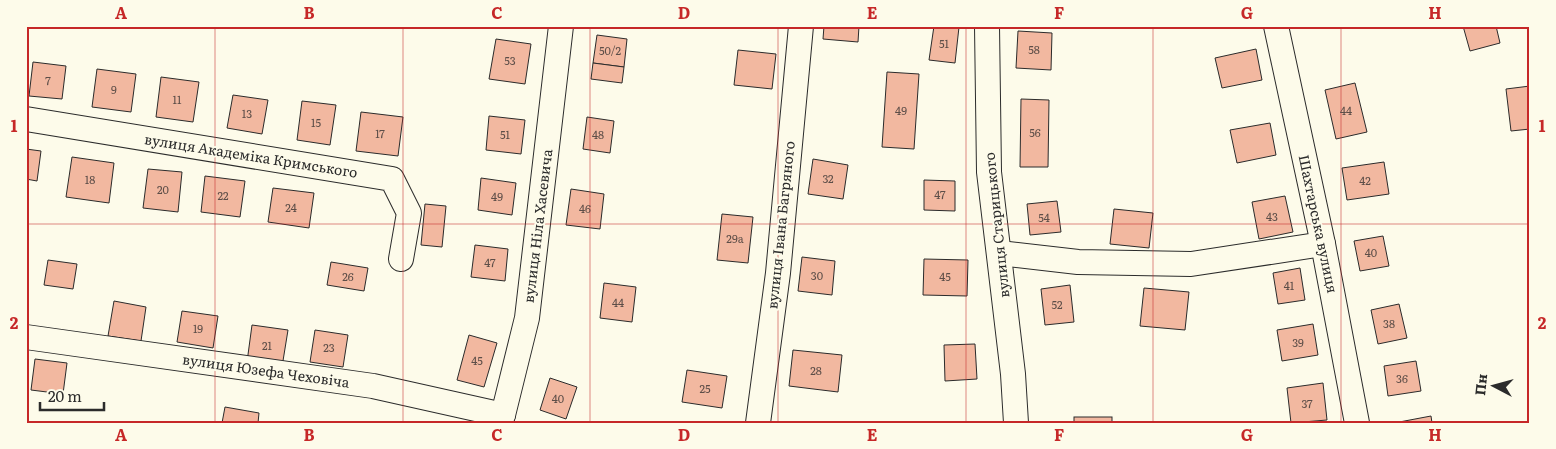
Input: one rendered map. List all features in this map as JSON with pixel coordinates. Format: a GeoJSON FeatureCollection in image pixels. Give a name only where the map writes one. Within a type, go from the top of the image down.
{"type":"FeatureCollection","features":[{"type":"Feature","properties":{"kind":"street","name":"вулиця Ніла Хасевича"},"geometry":{"type":"LineString","coordinates":[[501,419],[527,318],[561,26]]}},
{"type":"Feature","properties":{"kind":"street","name":"вулиця Івана Багряного"},"geometry":{"type":"LineString","coordinates":[[758,423],[778,273],[801,26]]}},
{"type":"Feature","properties":{"kind":"street","name":"вулиця Старицького"},"geometry":{"type":"LineString","coordinates":[[987,26],[989,172],[1013,374],[1016,423]]}},
{"type":"Feature","properties":{"kind":"street","name":"Шахтарська вулиця"},"geometry":{"type":"LineString","coordinates":[[1276,26],[1323,244],[1357,423]]}},
{"type":"Feature","properties":{"kind":"street","name":"вулиця Академіка Кримського"},"geometry":{"type":"LineString","coordinates":[[26,120],[392,179],[409,213],[401,259]]}},
{"type":"Feature","properties":{"kind":"street"},"geometry":{"type":"LineString","coordinates":[[999,253],[1078,262],[1190,264],[1323,244]]}},
{"type":"Feature","properties":{"kind":"street","name":"вулиця Юзефа Чеховіча"},"geometry":{"type":"LineString","coordinates":[[26,337],[373,386],[501,419]]}},
{"type":"Feature","properties":{"kind":"building"},"geometry":{"type":"Polygon","coordinates":[[[824,26],[859,26],[858,42],[823,39],[824,26]]]}},
{"type":"Feature","properties":{"kind":"building"},"geometry":{"type":"Polygon","coordinates":[[[934,26],[959,27],[955,63],[929,60],[934,26]]]}},
{"type":"Feature","properties":{"kind":"building"},"geometry":{"type":"Polygon","coordinates":[[[1463,26],[1496,26],[1500,43],[1470,51],[1463,26]]]}},
{"type":"Feature","properties":{"kind":"building"},"geometry":{"type":"Polygon","coordinates":[[[1018,31],[1052,33],[1051,70],[1016,68],[1018,31]]]}},
{"type":"Feature","properties":{"kind":"building"},"geometry":{"type":"Polygon","coordinates":[[[597,35],[627,39],[624,67],[593,63],[597,35]]]}},
{"type":"Feature","properties":{"kind":"building"},"geometry":{"type":"Polygon","coordinates":[[[496,39],[531,44],[525,84],[489,79],[496,39]]]}},
{"type":"Feature","properties":{"kind":"building"},"geometry":{"type":"Polygon","coordinates":[[[1256,49],[1262,80],[1222,88],[1215,58],[1256,49]]]}},
{"type":"Feature","properties":{"kind":"building"},"geometry":{"type":"Polygon","coordinates":[[[738,50],[776,54],[772,89],[734,85],[738,50]]]}},
{"type":"Feature","properties":{"kind":"building"},"geometry":{"type":"Polygon","coordinates":[[[33,62],[66,66],[62,99],[29,96],[33,62]]]}},
{"type":"Feature","properties":{"kind":"building"},"geometry":{"type":"Polygon","coordinates":[[[593,63],[624,67],[622,83],[591,79],[593,63]]]}},
{"type":"Feature","properties":{"kind":"building"},"geometry":{"type":"Polygon","coordinates":[[[97,69],[136,74],[131,112],[92,107],[97,69]]]}},
{"type":"Feature","properties":{"kind":"building"},"geometry":{"type":"Polygon","coordinates":[[[887,72],[919,74],[914,149],[882,147],[887,72]]]}},
{"type":"Feature","properties":{"kind":"building"},"geometry":{"type":"Polygon","coordinates":[[[161,77],[199,82],[193,122],[156,117],[161,77]]]}},
{"type":"Feature","properties":{"kind":"building"},"geometry":{"type":"Polygon","coordinates":[[[1355,83],[1367,132],[1336,139],[1325,90],[1355,83]]]}},
{"type":"Feature","properties":{"kind":"building"},"geometry":{"type":"Polygon","coordinates":[[[1530,86],[1530,129],[1511,131],[1506,89],[1530,86]]]}},
{"type":"Feature","properties":{"kind":"building"},"geometry":{"type":"Polygon","coordinates":[[[233,95],[268,100],[262,134],[227,128],[233,95]]]}},
{"type":"Feature","properties":{"kind":"building"},"geometry":{"type":"Polygon","coordinates":[[[1021,99],[1049,100],[1048,167],[1020,167],[1021,99]]]}},
{"type":"Feature","properties":{"kind":"building"},"geometry":{"type":"Polygon","coordinates":[[[302,101],[336,105],[330,145],[297,140],[302,101]]]}},
{"type":"Feature","properties":{"kind":"building"},"geometry":{"type":"Polygon","coordinates":[[[361,112],[403,117],[398,156],[356,151],[361,112]]]}},
{"type":"Feature","properties":{"kind":"building"},"geometry":{"type":"Polygon","coordinates":[[[489,116],[525,120],[521,154],[486,150],[489,116]]]}},
{"type":"Feature","properties":{"kind":"building"},"geometry":{"type":"Polygon","coordinates":[[[587,117],[614,121],[610,153],[583,149],[587,117]]]}},
{"type":"Feature","properties":{"kind":"building"},"geometry":{"type":"Polygon","coordinates":[[[1270,123],[1276,155],[1237,163],[1230,130],[1270,123]]]}},
{"type":"Feature","properties":{"kind":"building"},"geometry":{"type":"Polygon","coordinates":[[[26,149],[41,151],[37,181],[26,179],[26,149]]]}},
{"type":"Feature","properties":{"kind":"building"},"geometry":{"type":"Polygon","coordinates":[[[72,157],[114,163],[109,203],[66,197],[72,157]]]}},
{"type":"Feature","properties":{"kind":"building"},"geometry":{"type":"Polygon","coordinates":[[[813,159],[848,165],[843,199],[808,194],[813,159]]]}},
{"type":"Feature","properties":{"kind":"building"},"geometry":{"type":"Polygon","coordinates":[[[1384,162],[1389,194],[1347,200],[1342,168],[1384,162]]]}},
{"type":"Feature","properties":{"kind":"building"},"geometry":{"type":"Polygon","coordinates":[[[148,169],[182,172],[178,212],[143,208],[148,169]]]}},
{"type":"Feature","properties":{"kind":"building"},"geometry":{"type":"Polygon","coordinates":[[[205,176],[245,181],[240,217],[201,212],[205,176]]]}},
{"type":"Feature","properties":{"kind":"building"},"geometry":{"type":"Polygon","coordinates":[[[481,178],[516,183],[512,215],[478,210],[481,178]]]}},
{"type":"Feature","properties":{"kind":"building"},"geometry":{"type":"Polygon","coordinates":[[[924,180],[955,181],[955,211],[924,210],[924,180]]]}},
{"type":"Feature","properties":{"kind":"building"},"geometry":{"type":"Polygon","coordinates":[[[273,188],[314,193],[309,228],[268,222],[273,188]]]}},
{"type":"Feature","properties":{"kind":"building"},"geometry":{"type":"Polygon","coordinates":[[[571,189],[604,194],[600,229],[566,225],[571,189]]]}},
{"type":"Feature","properties":{"kind":"building"},"geometry":{"type":"Polygon","coordinates":[[[1285,196],[1293,232],[1259,239],[1252,202],[1285,196]]]}},
{"type":"Feature","properties":{"kind":"building"},"geometry":{"type":"Polygon","coordinates":[[[1057,201],[1061,232],[1030,235],[1027,204],[1057,201]]]}},
{"type":"Feature","properties":{"kind":"building"},"geometry":{"type":"Polygon","coordinates":[[[425,204],[446,206],[442,247],[421,245],[425,204]]]}},
{"type":"Feature","properties":{"kind":"building"},"geometry":{"type":"Polygon","coordinates":[[[1114,209],[1153,213],[1149,248],[1110,244],[1114,209]]]}},
{"type":"Feature","properties":{"kind":"building"},"geometry":{"type":"Polygon","coordinates":[[[722,214],[753,217],[748,263],[717,260],[722,214]]]}},
{"type":"Feature","properties":{"kind":"building"},"geometry":{"type":"Polygon","coordinates":[[[1383,236],[1389,266],[1360,271],[1354,241],[1383,236]]]}},
{"type":"Feature","properties":{"kind":"building"},"geometry":{"type":"Polygon","coordinates":[[[475,245],[508,249],[505,281],[471,277],[475,245]]]}},
{"type":"Feature","properties":{"kind":"building"},"geometry":{"type":"Polygon","coordinates":[[[802,257],[835,261],[832,295],[798,291],[802,257]]]}},
{"type":"Feature","properties":{"kind":"building"},"geometry":{"type":"Polygon","coordinates":[[[924,259],[968,260],[967,296],[923,295],[924,259]]]}},
{"type":"Feature","properties":{"kind":"building"},"geometry":{"type":"Polygon","coordinates":[[[48,260],[77,264],[73,289],[44,285],[48,260]]]}},
{"type":"Feature","properties":{"kind":"building"},"geometry":{"type":"Polygon","coordinates":[[[331,262],[368,268],[364,291],[327,285],[331,262]]]}},
{"type":"Feature","properties":{"kind":"building"},"geometry":{"type":"Polygon","coordinates":[[[1300,268],[1305,300],[1278,304],[1273,273],[1300,268]]]}},
{"type":"Feature","properties":{"kind":"building"},"geometry":{"type":"Polygon","coordinates":[[[604,283],[636,287],[632,322],[600,318],[604,283]]]}},
{"type":"Feature","properties":{"kind":"building"},"geometry":{"type":"Polygon","coordinates":[[[1070,285],[1074,322],[1045,325],[1041,289],[1070,285]]]}},
{"type":"Feature","properties":{"kind":"building"},"geometry":{"type":"Polygon","coordinates":[[[1144,288],[1189,292],[1185,330],[1140,326],[1144,288]]]}},
{"type":"Feature","properties":{"kind":"building"},"geometry":{"type":"Polygon","coordinates":[[[114,301],[146,307],[141,341],[108,336],[114,301]]]}},
{"type":"Feature","properties":{"kind":"building"},"geometry":{"type":"Polygon","coordinates":[[[1399,304],[1407,338],[1378,344],[1371,310],[1399,304]]]}},
{"type":"Feature","properties":{"kind":"building"},"geometry":{"type":"Polygon","coordinates":[[[182,311],[218,316],[213,348],[177,342],[182,311]]]}},
{"type":"Feature","properties":{"kind":"building"},"geometry":{"type":"Polygon","coordinates":[[[1313,324],[1318,355],[1282,361],[1277,330],[1313,324]]]}},
{"type":"Feature","properties":{"kind":"building"},"geometry":{"type":"Polygon","coordinates":[[[252,325],[288,330],[282,367],[247,362],[252,325]]]}},
{"type":"Feature","properties":{"kind":"building"},"geometry":{"type":"Polygon","coordinates":[[[315,330],[348,335],[343,367],[310,362],[315,330]]]}},
{"type":"Feature","properties":{"kind":"building"},"geometry":{"type":"Polygon","coordinates":[[[469,335],[497,343],[484,387],[457,380],[469,335]]]}},
{"type":"Feature","properties":{"kind":"building"},"geometry":{"type":"Polygon","coordinates":[[[975,344],[977,379],[945,381],[944,345],[975,344]]]}},
{"type":"Feature","properties":{"kind":"building"},"geometry":{"type":"Polygon","coordinates":[[[793,350],[842,355],[838,392],[789,386],[793,350]]]}},
{"type":"Feature","properties":{"kind":"building"},"geometry":{"type":"Polygon","coordinates":[[[35,359],[67,363],[63,394],[31,390],[35,359]]]}},
{"type":"Feature","properties":{"kind":"building"},"geometry":{"type":"Polygon","coordinates":[[[1416,361],[1421,391],[1388,396],[1384,366],[1416,361]]]}},
{"type":"Feature","properties":{"kind":"building"},"geometry":{"type":"Polygon","coordinates":[[[687,370],[727,376],[722,408],[682,402],[687,370]]]}},
{"type":"Feature","properties":{"kind":"building"},"geometry":{"type":"Polygon","coordinates":[[[550,378],[577,387],[566,419],[540,410],[550,378]]]}},
{"type":"Feature","properties":{"kind":"building"},"geometry":{"type":"Polygon","coordinates":[[[1323,383],[1327,420],[1291,423],[1287,388],[1323,383]]]}},
{"type":"Feature","properties":{"kind":"building"},"geometry":{"type":"Polygon","coordinates":[[[225,407],[259,413],[258,423],[222,423],[225,407]]]}},
{"type":"Feature","properties":{"kind":"building"},"geometry":{"type":"Polygon","coordinates":[[[1431,416],[1432,423],[1394,423],[1431,416]]]}},
{"type":"Feature","properties":{"kind":"building"},"geometry":{"type":"Polygon","coordinates":[[[1074,417],[1112,417],[1112,423],[1074,423],[1074,417]]]}}]}
